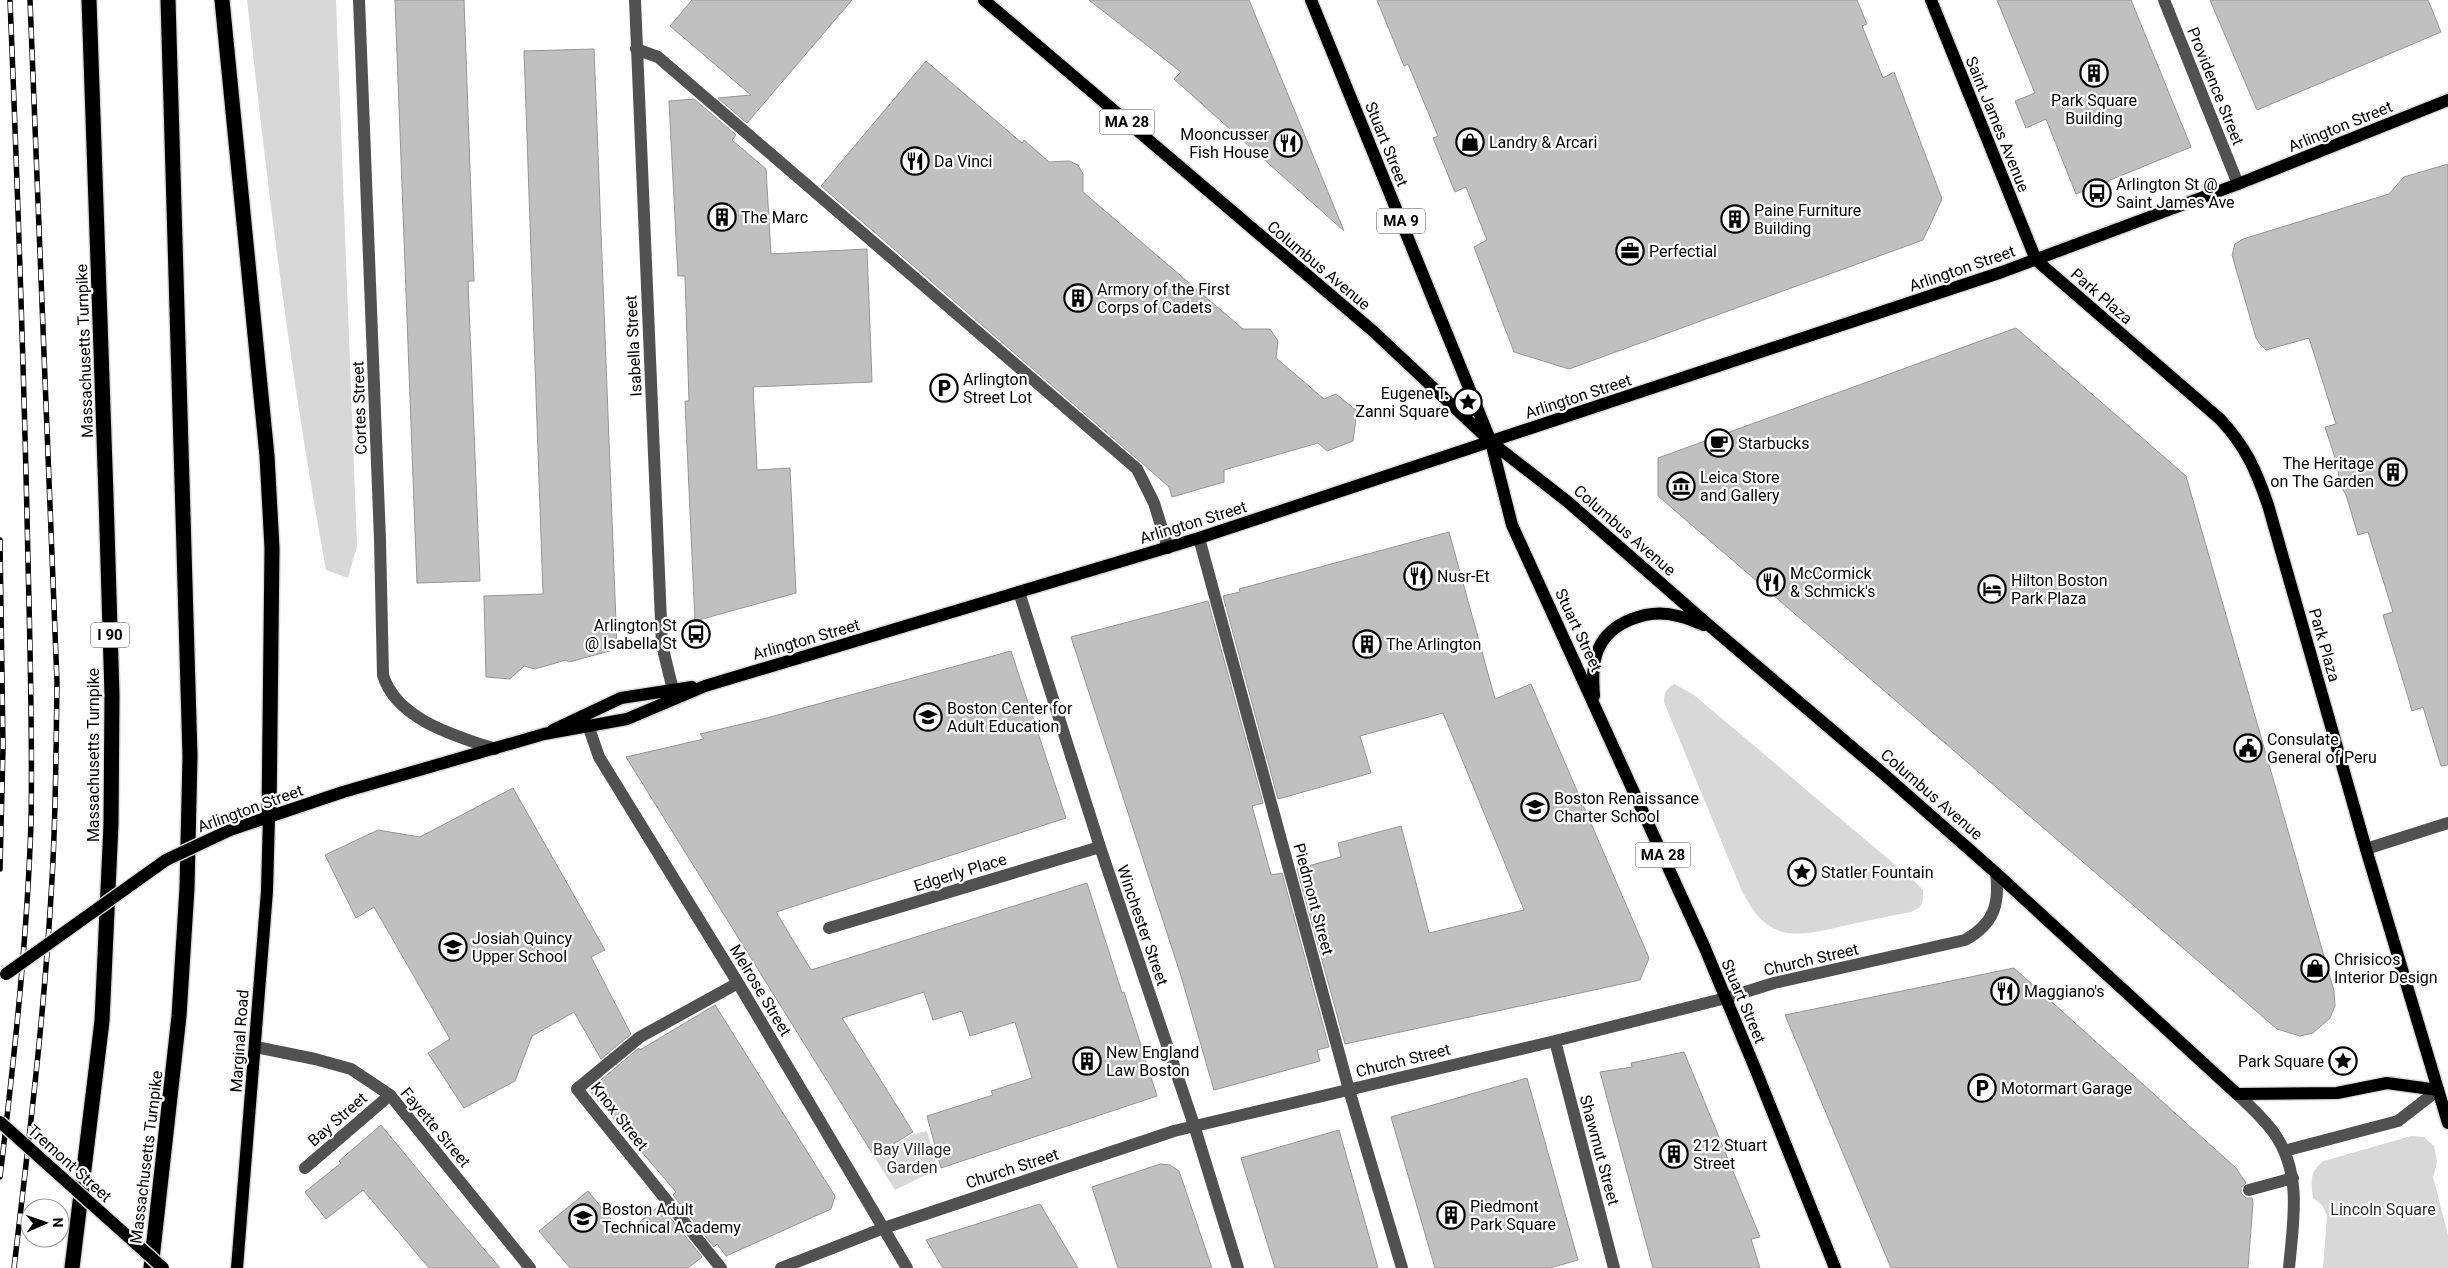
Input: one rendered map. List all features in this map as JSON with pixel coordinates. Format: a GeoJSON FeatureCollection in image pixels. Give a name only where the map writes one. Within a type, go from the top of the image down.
{"type":"FeatureCollection","features":[{"type":"Feature","properties":{"kind":"highway","name":"Massachusetts Turnpike"},"geometry":{"type":"LineString","coordinates":[[72,1268],[102,1021],[111,824],[112,695],[88,0]]}},
{"type":"Feature","properties":{"kind":"highway","name":"Massachusetts Turnpike"},"geometry":{"type":"LineString","coordinates":[[151,1268],[180,1007],[187,888],[190,766],[186,549],[168,0]]}},
{"type":"Feature","properties":{"kind":"highway"},"geometry":{"type":"LineString","coordinates":[[222,0],[267,456],[272,548],[269,816]]}},
{"type":"Feature","properties":{"kind":"main road","name":"Columbus Avenue"},"geometry":{"type":"LineString","coordinates":[[984,0],[1373,332],[1491,442],[1568,502],[1996,872],[2237,1094]]}},
{"type":"Feature","properties":{"kind":"main road","name":"Stuart Street"},"geometry":{"type":"LineString","coordinates":[[1311,0],[1491,442],[1512,525],[1595,704],[1726,998],[1835,1268]]}},
{"type":"Feature","properties":{"kind":"main road","name":"Saint James Avenue"},"geometry":{"type":"LineString","coordinates":[[1931,0],[2036,260]]}},
{"type":"Feature","properties":{"kind":"main road","name":"Arlington Street"},"geometry":{"type":"LineString","coordinates":[[544,734],[590,728],[628,719],[705,686],[1168,548],[1491,442],[2036,260],[2238,184],[2448,100]]}},
{"type":"Feature","properties":{"kind":"main road","name":"Park Plaza"},"geometry":{"type":"LineString","coordinates":[[2036,260],[2220,419],[2237,437],[2250,456],[2268,506],[2366,848],[2448,1123]]}},
{"type":"Feature","properties":{"kind":"main road"},"geometry":{"type":"LineString","coordinates":[[1595,704],[1593,674],[1598,651],[1606,636],[1620,625],[1638,616],[1657,614],[1676,615],[1711,627]]}},
{"type":"Feature","properties":{"kind":"main road","name":"Arlington Street"},"geometry":{"type":"LineString","coordinates":[[3,977],[166,860],[230,830],[342,792],[544,734],[621,698],[705,686]]}},
{"type":"Feature","properties":{"kind":"main road","name":"Marginal Road"},"geometry":{"type":"LineString","coordinates":[[237,1268],[256,1047],[268,873],[269,816]]}},
{"type":"Feature","properties":{"kind":"main road"},"geometry":{"type":"LineString","coordinates":[[2237,1094],[2336,1092],[2386,1083],[2438,1090]]}},
{"type":"Feature","properties":{"kind":"main road","name":"Tremont Street"},"geometry":{"type":"LineString","coordinates":[[0,1122],[163,1268]]}},
{"type":"Feature","properties":{"kind":"street","name":"Cortes Street"},"geometry":{"type":"LineString","coordinates":[[359,0],[380,540],[383,675],[387,688],[397,702],[414,714],[447,732],[495,749]]}},
{"type":"Feature","properties":{"kind":"street","name":"Isabella Street"},"geometry":{"type":"LineString","coordinates":[[635,0],[662,645],[673,690]]}},
{"type":"Feature","properties":{"kind":"street","name":"Providence Street"},"geometry":{"type":"LineString","coordinates":[[2164,0],[2238,184]]}},
{"type":"Feature","properties":{"kind":"street"},"geometry":{"type":"LineString","coordinates":[[636,49],[658,58],[1137,469],[1154,503],[1168,548]]}},
{"type":"Feature","properties":{"kind":"street","name":"Piedmont Street"},"geometry":{"type":"LineString","coordinates":[[1199,538],[1350,1090],[1402,1268]]}},
{"type":"Feature","properties":{"kind":"street","name":"Winchester Street"},"geometry":{"type":"LineString","coordinates":[[1019,592],[1100,846],[1194,1125],[1238,1268]]}},
{"type":"Feature","properties":{"kind":"street","name":"Melrose Street"},"geometry":{"type":"LineString","coordinates":[[590,728],[599,756],[738,983],[908,1268]]}},
{"type":"Feature","properties":{"kind":"street"},"geometry":{"type":"LineString","coordinates":[[2366,848],[2448,823]]}},
{"type":"Feature","properties":{"kind":"street","name":"Edgerly Place"},"geometry":{"type":"LineString","coordinates":[[829,928],[1100,846]]}},
{"type":"Feature","properties":{"kind":"street","name":"Church Street"},"geometry":{"type":"LineString","coordinates":[[781,1268],[884,1228],[1194,1125],[1555,1041],[1726,998],[1774,983],[1965,940],[1980,931],[1990,919],[1998,888],[1996,872]]}},
{"type":"Feature","properties":{"kind":"street","name":"Knox Street"},"geometry":{"type":"LineString","coordinates":[[720,1268],[577,1089],[640,1037],[738,983]]}},
{"type":"Feature","properties":{"kind":"street","name":"Shawmut Street"},"geometry":{"type":"LineString","coordinates":[[1555,1041],[1614,1268]]}},
{"type":"Feature","properties":{"kind":"street","name":"Fayette Street"},"geometry":{"type":"LineString","coordinates":[[256,1047],[315,1059],[351,1070],[390,1095],[530,1268]]}},
{"type":"Feature","properties":{"kind":"street"},"geometry":{"type":"LineString","coordinates":[[2284,1151],[2398,1121],[2438,1090]]}},
{"type":"Feature","properties":{"kind":"street","name":"Columbus Avenue"},"geometry":{"type":"LineString","coordinates":[[2237,1094],[2274,1133],[2284,1151],[2293,1178],[2295,1198],[2289,1268]]}},
{"type":"Feature","properties":{"kind":"street","name":"Bay Street"},"geometry":{"type":"LineString","coordinates":[[305,1168],[390,1095]]}},
{"type":"Feature","properties":{"kind":"street"},"geometry":{"type":"LineString","coordinates":[[2250,1190],[2293,1178]]}},
{"type":"Feature","properties":{"kind":"green space"},"geometry":{"type":"Polygon","coordinates":[[[247,0],[336,0],[357,546],[348,578],[326,570],[313,499],[281,286],[247,0]]]}},
{"type":"Feature","properties":{"kind":"green space"},"geometry":{"type":"Polygon","coordinates":[[[1674,684],[1694,695],[1912,879],[1923,890],[1923,900],[1920,907],[1911,912],[1809,933],[1795,934],[1783,932],[1771,927],[1761,919],[1741,889],[1664,702],[1666,691],[1674,684]]]}},
{"type":"Feature","properties":{"kind":"green space","name":"Bay Village Garden"},"geometry":{"type":"Polygon","coordinates":[[[927,1131],[938,1169],[895,1190],[875,1158],[911,1135],[927,1131]]]}},
{"type":"Feature","properties":{"kind":"green space","name":"Lincoln Square"},"geometry":{"type":"Polygon","coordinates":[[[2411,1136],[2424,1137],[2434,1146],[2437,1162],[2433,1177],[2448,1235],[2448,1268],[2323,1268],[2327,1215],[2322,1205],[2313,1198],[2313,1173],[2324,1161],[2411,1136]]]}},
{"type":"Feature","properties":{"kind":"building"},"geometry":{"type":"Polygon","coordinates":[[[395,0],[464,0],[474,281],[468,281],[480,581],[417,583],[395,0]]]}},
{"type":"Feature","properties":{"kind":"building"},"geometry":{"type":"Polygon","coordinates":[[[692,0],[852,0],[747,123],[718,98],[751,95],[670,26],[692,0]]]}},
{"type":"Feature","properties":{"kind":"building"},"geometry":{"type":"Polygon","coordinates":[[[1089,0],[1249,0],[1344,231],[1174,79],[1181,72],[1089,0]]]}},
{"type":"Feature","properties":{"kind":"building"},"geometry":{"type":"Polygon","coordinates":[[[1377,0],[1857,0],[1867,24],[1862,26],[1883,78],[1894,72],[1942,199],[1923,240],[1569,369],[1514,352],[1474,247],[1487,240],[1466,187],[1455,192],[1433,138],[1438,136],[1408,64],[1404,66],[1377,0]]]}},
{"type":"Feature","properties":{"kind":"building","name":"Park Square Building"},"geometry":{"type":"Polygon","coordinates":[[[1997,0],[2131,0],[2191,147],[2076,194],[2046,119],[2026,128],[2015,101],[2035,93],[1997,0]]]}},
{"type":"Feature","properties":{"kind":"building"},"geometry":{"type":"Polygon","coordinates":[[[2210,0],[2428,0],[2441,32],[2257,110],[2210,0]]]}},
{"type":"Feature","properties":{"kind":"building"},"geometry":{"type":"Polygon","coordinates":[[[594,49],[617,649],[535,669],[524,666],[510,679],[486,677],[484,596],[543,594],[524,51],[594,49]]]}},
{"type":"Feature","properties":{"kind":"building","name":"Armory of the First Corps of Cadets"},"geometry":{"type":"Polygon","coordinates":[[[926,61],[1022,143],[1024,140],[1049,162],[1069,161],[1078,165],[1083,174],[1083,192],[1243,329],[1270,329],[1278,341],[1276,358],[1324,399],[1336,394],[1357,411],[1353,441],[1327,451],[1318,443],[1224,470],[1224,482],[1172,497],[1169,487],[1142,463],[821,186],[926,61]]]}},
{"type":"Feature","properties":{"kind":"building"},"geometry":{"type":"Polygon","coordinates":[[[694,99],[736,135],[732,140],[766,169],[771,254],[867,249],[872,382],[753,387],[757,470],[790,468],[796,593],[695,621],[685,401],[689,401],[685,276],[678,276],[669,101],[694,99]]]}},
{"type":"Feature","properties":{"kind":"building","name":"The Heritage on The Garden"},"geometry":{"type":"Polygon","coordinates":[[[2448,164],[2448,765],[2441,766],[2423,707],[2412,711],[2383,615],[2393,612],[2368,532],[2358,535],[2346,495],[2339,483],[2338,467],[2325,427],[2336,424],[2309,338],[2266,350],[2260,344],[2256,338],[2232,255],[2235,244],[2243,239],[2389,194],[2404,177],[2448,164]]]}},
{"type":"Feature","properties":{"kind":"building","name":"Hilton Boston Park Plaza"},"geometry":{"type":"Polygon","coordinates":[[[2016,328],[2186,476],[2334,991],[2335,1006],[2330,1018],[2313,1033],[2300,1036],[2277,1029],[1658,496],[1658,458],[2016,328]]]}},
{"type":"Feature","properties":{"kind":"building"},"geometry":{"type":"Polygon","coordinates":[[[1449,532],[1495,699],[1531,684],[1649,958],[1640,980],[1345,1044],[1297,869],[1341,857],[1338,843],[1401,826],[1429,933],[1524,910],[1443,713],[1360,736],[1371,773],[1278,799],[1223,596],[1240,592],[1239,589],[1449,532]]]}},
{"type":"Feature","properties":{"kind":"building"},"geometry":{"type":"Polygon","coordinates":[[[1208,601],[1263,803],[1252,806],[1271,875],[1282,873],[1329,1047],[1317,1050],[1320,1061],[1214,1090],[1181,976],[1071,637],[1208,601]]]}},
{"type":"Feature","properties":{"kind":"building"},"geometry":{"type":"Polygon","coordinates":[[[1011,651],[1066,818],[776,912],[811,970],[1087,883],[1157,1096],[941,1168],[927,1116],[993,1095],[991,1091],[1032,1078],[1015,1022],[970,1036],[962,1011],[933,1020],[924,992],[842,1018],[913,1132],[874,1156],[626,757],[704,739],[700,734],[763,719],[1011,651]]]}},
{"type":"Feature","properties":{"kind":"building"},"geometry":{"type":"Polygon","coordinates":[[[513,788],[605,950],[591,957],[631,1034],[601,1059],[574,1012],[532,1036],[515,1081],[464,1108],[428,1053],[450,1039],[374,907],[356,918],[325,855],[378,830],[420,837],[513,788]]]}},
{"type":"Feature","properties":{"kind":"building","name":"Motormart Garage"},"geometry":{"type":"Polygon","coordinates":[[[2014,968],[2236,1168],[2246,1183],[2241,1187],[2241,1193],[2246,1198],[2252,1198],[2253,1203],[2248,1268],[1891,1268],[1785,1015],[2014,968]]]}},
{"type":"Feature","properties":{"kind":"building"},"geometry":{"type":"Polygon","coordinates":[[[715,1005],[835,1196],[831,1209],[726,1256],[717,1244],[714,1247],[673,1195],[676,1192],[589,1090],[639,1048],[640,1050],[715,1005]]]}},
{"type":"Feature","properties":{"kind":"building","name":"212 Stuart Street"},"geometry":{"type":"Polygon","coordinates":[[[1684,1052],[1760,1237],[1751,1239],[1760,1268],[1653,1268],[1600,1072],[1632,1067],[1631,1063],[1684,1052]]]}},
{"type":"Feature","properties":{"kind":"building"},"geometry":{"type":"Polygon","coordinates":[[[1527,1078],[1578,1260],[1550,1268],[1435,1268],[1391,1117],[1527,1078]]]}},
{"type":"Feature","properties":{"kind":"building"},"geometry":{"type":"Polygon","coordinates":[[[381,1125],[500,1268],[429,1268],[363,1190],[326,1219],[305,1192],[341,1163],[339,1161],[381,1125]]]}},
{"type":"Feature","properties":{"kind":"building"},"geometry":{"type":"Polygon","coordinates":[[[1339,1130],[1378,1268],[1275,1268],[1241,1158],[1339,1130]]]}},
{"type":"Feature","properties":{"kind":"building"},"geometry":{"type":"Polygon","coordinates":[[[1160,1164],[1170,1165],[1179,1171],[1212,1268],[1118,1268],[1092,1187],[1160,1164]]]}},
{"type":"Feature","properties":{"kind":"building","name":"Boston Adult Technical Academy"},"geometry":{"type":"Polygon","coordinates":[[[588,1191],[624,1235],[660,1205],[702,1257],[688,1268],[570,1268],[539,1231],[588,1191]]]}},
{"type":"Feature","properties":{"kind":"building"},"geometry":{"type":"Polygon","coordinates":[[[1040,1204],[1078,1268],[943,1268],[926,1240],[1040,1204]]]}},
{"type":"Feature","properties":{"kind":"railway"},"geometry":{"type":"LineString","coordinates":[[0,1177],[23,956],[31,823],[25,451],[10,0]]}},
{"type":"Feature","properties":{"kind":"railway"},"geometry":{"type":"LineString","coordinates":[[14,1268],[45,976],[56,780],[57,682],[30,0]]}},
{"type":"Feature","properties":{"kind":"railway"},"geometry":{"type":"LineString","coordinates":[[0,540],[3,747],[0,869]]}},
{"type":"Feature","properties":{"kind":"place","name":"Park Square Building"},"geometry":{"type":"Point","coordinates":[2094,73]}},
{"type":"Feature","properties":{"kind":"place","name":"Landry & Arcari"},"geometry":{"type":"Point","coordinates":[1470,142]}},
{"type":"Feature","properties":{"kind":"place","name":"Mooncusser Fish House"},"geometry":{"type":"Point","coordinates":[1288,143]}},
{"type":"Feature","properties":{"kind":"place","name":"Da Vinci"},"geometry":{"type":"Point","coordinates":[915,161]}},
{"type":"Feature","properties":{"kind":"place","name":"Arlington St @ Saint James Ave"},"geometry":{"type":"Point","coordinates":[2097,193]}},
{"type":"Feature","properties":{"kind":"place","name":"The Marc"},"geometry":{"type":"Point","coordinates":[722,217]}},
{"type":"Feature","properties":{"kind":"place","name":"Paine Furniture Building"},"geometry":{"type":"Point","coordinates":[1735,219]}},
{"type":"Feature","properties":{"kind":"place","name":"Perfectial"},"geometry":{"type":"Point","coordinates":[1630,251]}},
{"type":"Feature","properties":{"kind":"place","name":"Armory of the First Corps of Cadets"},"geometry":{"type":"Point","coordinates":[1078,298]}},
{"type":"Feature","properties":{"kind":"place","name":"Arlington Street Lot"},"geometry":{"type":"Point","coordinates":[944,388]}},
{"type":"Feature","properties":{"kind":"place","name":"Eugene T. Zanni Square"},"geometry":{"type":"Point","coordinates":[1468,402]}},
{"type":"Feature","properties":{"kind":"place","name":"Starbucks"},"geometry":{"type":"Point","coordinates":[1719,443]}},
{"type":"Feature","properties":{"kind":"place","name":"The Heritage on The Garden"},"geometry":{"type":"Point","coordinates":[2393,472]}},
{"type":"Feature","properties":{"kind":"place","name":"Leica Store and Gallery"},"geometry":{"type":"Point","coordinates":[1681,486]}},
{"type":"Feature","properties":{"kind":"place","name":"Nusr-Et"},"geometry":{"type":"Point","coordinates":[1418,576]}},
{"type":"Feature","properties":{"kind":"place","name":"McCormick & Schmick's"},"geometry":{"type":"Point","coordinates":[1771,582]}},
{"type":"Feature","properties":{"kind":"place","name":"Hilton Boston Park Plaza"},"geometry":{"type":"Point","coordinates":[1992,589]}},
{"type":"Feature","properties":{"kind":"place","name":"Arlington St @ Isabella St"},"geometry":{"type":"Point","coordinates":[696,634]}},
{"type":"Feature","properties":{"kind":"place","name":"The Arlington"},"geometry":{"type":"Point","coordinates":[1367,644]}},
{"type":"Feature","properties":{"kind":"place","name":"Boston Center for Adult Education"},"geometry":{"type":"Point","coordinates":[928,717]}},
{"type":"Feature","properties":{"kind":"place","name":"Consulate General of Peru"},"geometry":{"type":"Point","coordinates":[2248,748]}},
{"type":"Feature","properties":{"kind":"place","name":"Boston Renaissance Charter School"},"geometry":{"type":"Point","coordinates":[1535,807]}},
{"type":"Feature","properties":{"kind":"place","name":"Statler Fountain"},"geometry":{"type":"Point","coordinates":[1802,872]}},
{"type":"Feature","properties":{"kind":"place","name":"Josiah Quincy Upper School"},"geometry":{"type":"Point","coordinates":[453,947]}},
{"type":"Feature","properties":{"kind":"place","name":"Chrisicos Interior Design"},"geometry":{"type":"Point","coordinates":[2315,968]}},
{"type":"Feature","properties":{"kind":"place","name":"Maggiano's"},"geometry":{"type":"Point","coordinates":[2005,991]}},
{"type":"Feature","properties":{"kind":"place","name":"New England Law Boston"},"geometry":{"type":"Point","coordinates":[1087,1061]}},
{"type":"Feature","properties":{"kind":"place","name":"Park Square"},"geometry":{"type":"Point","coordinates":[2343,1061]}},
{"type":"Feature","properties":{"kind":"place","name":"Motormart Garage"},"geometry":{"type":"Point","coordinates":[1982,1088]}},
{"type":"Feature","properties":{"kind":"place","name":"212 Stuart Street"},"geometry":{"type":"Point","coordinates":[1674,1154]}},
{"type":"Feature","properties":{"kind":"place","name":"Piedmont Park Square"},"geometry":{"type":"Point","coordinates":[1451,1215]}},
{"type":"Feature","properties":{"kind":"place","name":"Boston Adult Technical Academy"},"geometry":{"type":"Point","coordinates":[583,1218]}}]}
